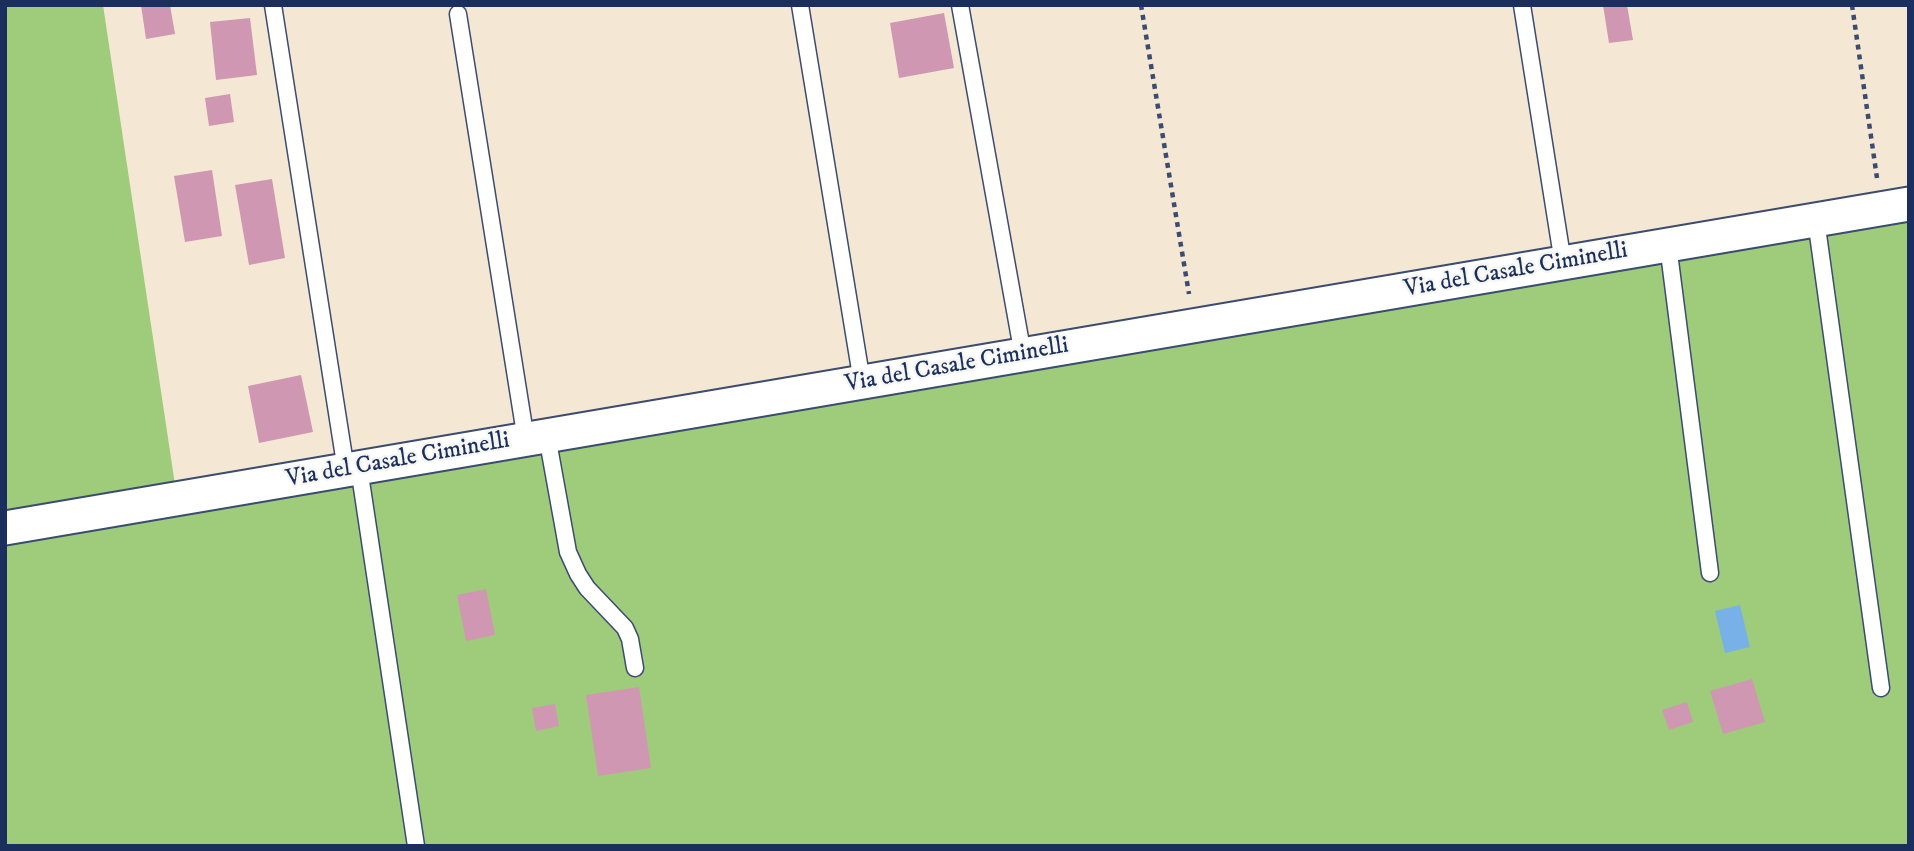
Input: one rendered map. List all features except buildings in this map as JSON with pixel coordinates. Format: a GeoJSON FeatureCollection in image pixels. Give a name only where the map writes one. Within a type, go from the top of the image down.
{"type":"FeatureCollection","features":[{"type":"Feature","properties":{"kind":"street","name":"Via del Casale Ciminelli"},"geometry":{"type":"LineString","coordinates":[[5,528],[1895,206]]}},
{"type":"Feature","properties":{"kind":"lane"},"geometry":{"type":"LineString","coordinates":[[273,5],[416,846]]}},
{"type":"Feature","properties":{"kind":"lane"},"geometry":{"type":"LineString","coordinates":[[800,5],[862,382]]}},
{"type":"Feature","properties":{"kind":"lane"},"geometry":{"type":"LineString","coordinates":[[960,5],[1023,355]]}},
{"type":"Feature","properties":{"kind":"lane"},"geometry":{"type":"LineString","coordinates":[[1522,5],[1563,263]]}},
{"type":"Feature","properties":{"kind":"lane"},"geometry":{"type":"LineString","coordinates":[[458,14],[537,438],[568,552],[587,587],[625,628],[630,639],[635,668]]}},
{"type":"Feature","properties":{"kind":"lane"},"geometry":{"type":"LineString","coordinates":[[1816,220],[1881,688]]}},
{"type":"Feature","properties":{"kind":"lane"},"geometry":{"type":"LineString","coordinates":[[1668,245],[1710,573]]}},
{"type":"Feature","properties":{"kind":"path"},"geometry":{"type":"LineString","coordinates":[[1141,5],[1194,326]]}},
{"type":"Feature","properties":{"kind":"path"},"geometry":{"type":"LineString","coordinates":[[1852,5],[1895,206]]}},
{"type":"Feature","properties":{"kind":"green space"},"geometry":{"type":"Polygon","coordinates":[[[5,5],[103,5],[177,498],[1909,204],[1909,846],[5,846],[5,5]]]}},
{"type":"Feature","properties":{"kind":"water"},"geometry":{"type":"Polygon","coordinates":[[[1740,605],[1750,647],[1725,653],[1715,611],[1740,605]]]}}]}
